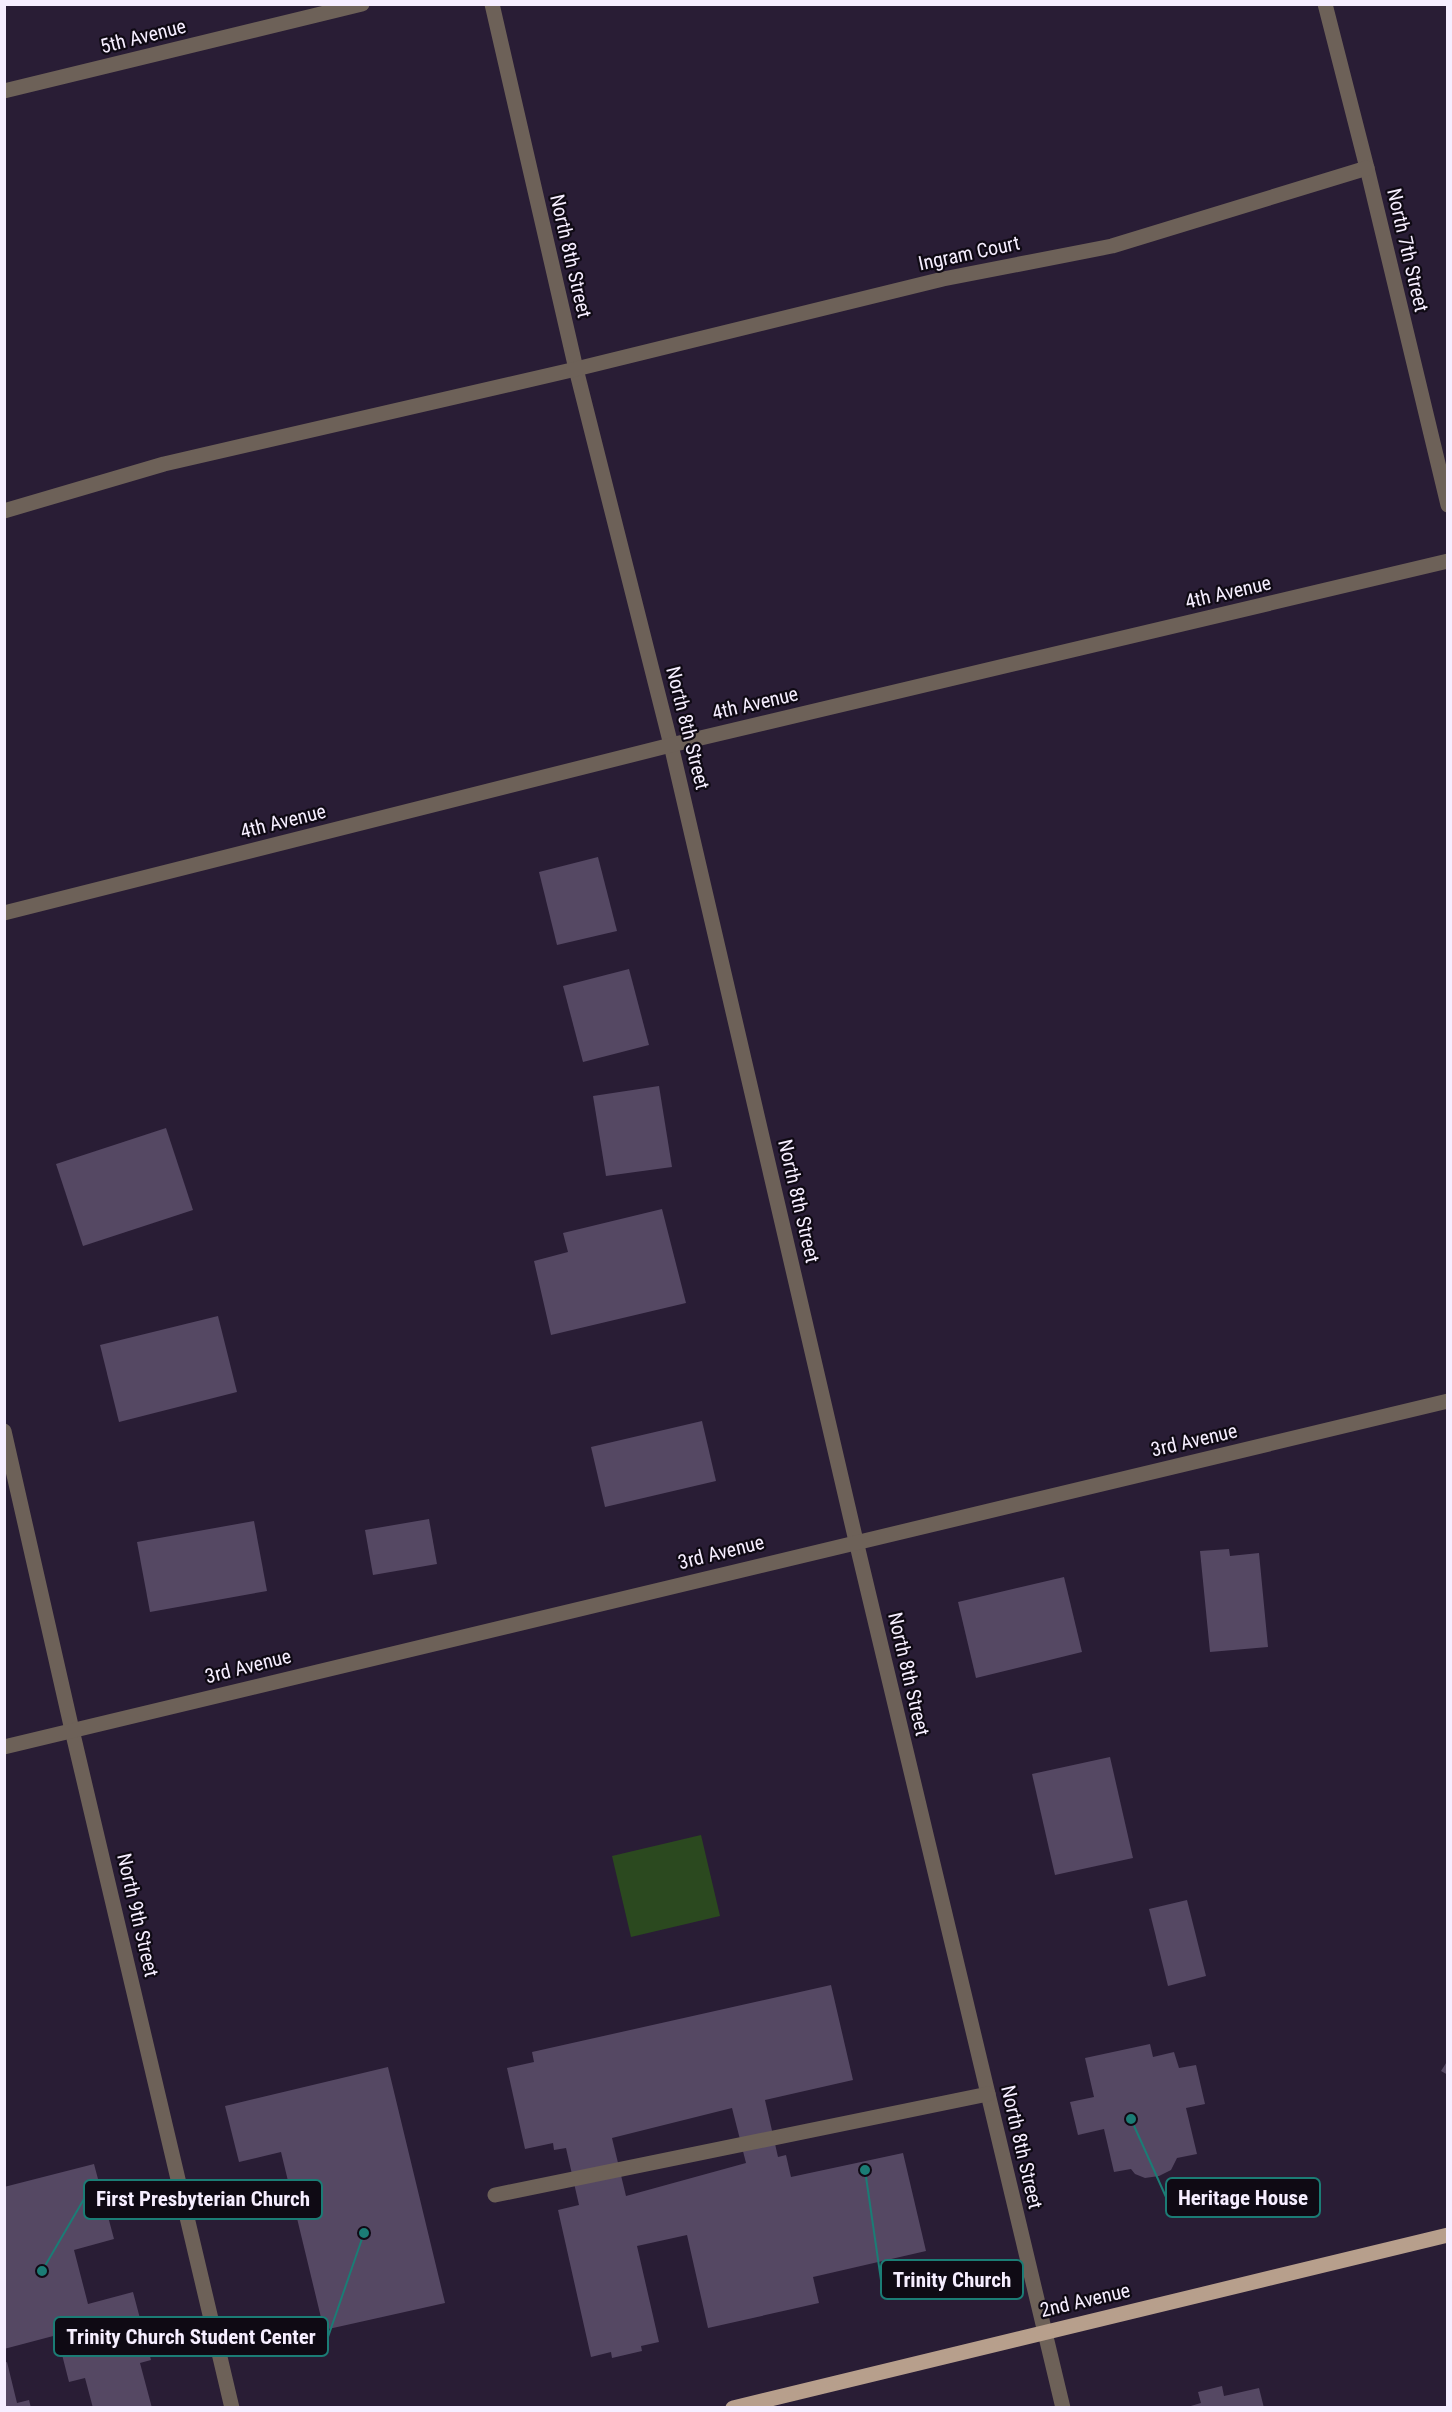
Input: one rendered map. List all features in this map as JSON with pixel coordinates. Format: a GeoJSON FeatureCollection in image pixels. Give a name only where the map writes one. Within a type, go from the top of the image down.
{"type":"FeatureCollection","features":[{"type":"Feature","properties":{"kind":"main road","name":"2nd Avenue"},"geometry":{"type":"LineString","coordinates":[[733,2408],[1448,2235]]}},
{"type":"Feature","properties":{"kind":"street","name":"5th Avenue"},"geometry":{"type":"LineString","coordinates":[[4,90],[362,4]]}},
{"type":"Feature","properties":{"kind":"street","name":"North 8th Street"},"geometry":{"type":"LineString","coordinates":[[492,4],[576,369],[671,745],[856,1541],[1063,2408]]}},
{"type":"Feature","properties":{"kind":"street","name":"North 7th Street"},"geometry":{"type":"LineString","coordinates":[[1325,4],[1448,505]]}},
{"type":"Feature","properties":{"kind":"street","name":"Ingram Court"},"geometry":{"type":"LineString","coordinates":[[4,511],[164,464],[576,369],[943,279],[1113,246],[1367,168]]}},
{"type":"Feature","properties":{"kind":"street","name":"4th Avenue"},"geometry":{"type":"LineString","coordinates":[[4,912],[671,745],[1448,561]]}},
{"type":"Feature","properties":{"kind":"street","name":"3rd Avenue"},"geometry":{"type":"LineString","coordinates":[[4,1747],[1448,1401]]}},
{"type":"Feature","properties":{"kind":"street","name":"North 9th Street"},"geometry":{"type":"LineString","coordinates":[[4,1431],[232,2408]]}},
{"type":"Feature","properties":{"kind":"street"},"geometry":{"type":"LineString","coordinates":[[495,2195],[988,2094]]}},
{"type":"Feature","properties":{"kind":"green space"},"geometry":{"type":"Polygon","coordinates":[[[701,1835],[720,1916],[631,1937],[612,1856],[701,1835]]]}},
{"type":"Feature","properties":{"kind":"building"},"geometry":{"type":"Polygon","coordinates":[[[598,857],[617,931],[557,945],[539,872],[598,857]]]}},
{"type":"Feature","properties":{"kind":"building"},"geometry":{"type":"Polygon","coordinates":[[[629,969],[649,1045],[583,1062],[563,986],[629,969]]]}},
{"type":"Feature","properties":{"kind":"building"},"geometry":{"type":"Polygon","coordinates":[[[659,1086],[672,1167],[606,1176],[593,1096],[659,1086]]]}},
{"type":"Feature","properties":{"kind":"building"},"geometry":{"type":"Polygon","coordinates":[[[166,1128],[193,1210],[83,1246],[56,1164],[166,1128]]]}},
{"type":"Feature","properties":{"kind":"building"},"geometry":{"type":"Polygon","coordinates":[[[662,1209],[686,1303],[551,1335],[534,1261],[568,1252],[563,1233],[662,1209]]]}},
{"type":"Feature","properties":{"kind":"building"},"geometry":{"type":"Polygon","coordinates":[[[218,1316],[237,1392],[119,1422],[100,1345],[218,1316]]]}},
{"type":"Feature","properties":{"kind":"building"},"geometry":{"type":"Polygon","coordinates":[[[702,1421],[716,1481],[605,1507],[591,1447],[702,1421]]]}},
{"type":"Feature","properties":{"kind":"building"},"geometry":{"type":"Polygon","coordinates":[[[429,1519],[437,1564],[373,1575],[365,1530],[429,1519]]]}},
{"type":"Feature","properties":{"kind":"building"},"geometry":{"type":"Polygon","coordinates":[[[254,1521],[267,1591],[150,1612],[137,1542],[254,1521]]]}},
{"type":"Feature","properties":{"kind":"building"},"geometry":{"type":"Polygon","coordinates":[[[1229,1549],[1230,1556],[1259,1553],[1268,1647],[1210,1652],[1200,1551],[1229,1549]]]}},
{"type":"Feature","properties":{"kind":"building"},"geometry":{"type":"Polygon","coordinates":[[[1064,1577],[1082,1652],[976,1678],[958,1602],[1064,1577]]]}},
{"type":"Feature","properties":{"kind":"building"},"geometry":{"type":"Polygon","coordinates":[[[1110,1757],[1133,1858],[1055,1875],[1032,1774],[1110,1757]]]}},
{"type":"Feature","properties":{"kind":"building"},"geometry":{"type":"Polygon","coordinates":[[[1187,1900],[1206,1976],[1168,1986],[1149,1909],[1187,1900]]]}},
{"type":"Feature","properties":{"kind":"building"},"geometry":{"type":"Polygon","coordinates":[[[831,1985],[853,2080],[765,2100],[778,2157],[786,2155],[791,2177],[903,2153],[926,2251],[813,2277],[819,2303],[708,2328],[687,2235],[637,2246],[659,2342],[641,2346],[642,2351],[612,2358],[611,2352],[591,2357],[558,2210],[579,2205],[566,2148],[554,2150],[553,2143],[525,2149],[507,2068],[534,2062],[532,2052],[831,1985]],[[732,2108],[612,2138],[626,2196],[746,2163],[732,2108]]]}},
{"type":"Feature","properties":{"kind":"building"},"geometry":{"type":"Polygon","coordinates":[[[1150,2044],[1153,2057],[1174,2052],[1179,2068],[1196,2065],[1205,2104],[1186,2108],[1197,2154],[1177,2158],[1171,2170],[1159,2176],[1145,2178],[1135,2174],[1131,2169],[1114,2172],[1104,2129],[1078,2135],[1070,2102],[1094,2097],[1085,2058],[1150,2044]]]}},
{"type":"Feature","properties":{"kind":"building"},"geometry":{"type":"Polygon","coordinates":[[[1448,2060],[1448,2075],[1441,2071],[1448,2060]]]}},
{"type":"Feature","properties":{"kind":"building"},"geometry":{"type":"Polygon","coordinates":[[[388,2067],[445,2303],[324,2330],[281,2152],[239,2162],[225,2106],[388,2067]]]}},
{"type":"Feature","properties":{"kind":"building"},"geometry":{"type":"Polygon","coordinates":[[[94,2164],[114,2239],[74,2250],[88,2304],[133,2292],[151,2360],[140,2363],[152,2408],[93,2408],[85,2378],[69,2382],[57,2335],[4,2349],[4,2187],[94,2164]]]}},
{"type":"Feature","properties":{"kind":"building"},"geometry":{"type":"Polygon","coordinates":[[[7,2362],[17,2403],[29,2400],[31,2408],[4,2408],[4,2363],[7,2362]]]}},
{"type":"Feature","properties":{"kind":"building"},"geometry":{"type":"Polygon","coordinates":[[[1222,2386],[1224,2396],[1259,2388],[1264,2408],[1184,2408],[1201,2403],[1198,2392],[1222,2386]]]}},
{"type":"Feature","properties":{"kind":"place","name":"Heritage House"},"geometry":{"type":"Point","coordinates":[1131,2119]}},
{"type":"Feature","properties":{"kind":"place","name":"Trinity Church"},"geometry":{"type":"Point","coordinates":[865,2170]}},
{"type":"Feature","properties":{"kind":"place","name":"Trinity Church Student Center"},"geometry":{"type":"Point","coordinates":[364,2233]}},
{"type":"Feature","properties":{"kind":"place","name":"First Presbyterian Church"},"geometry":{"type":"Point","coordinates":[42,2271]}}]}
